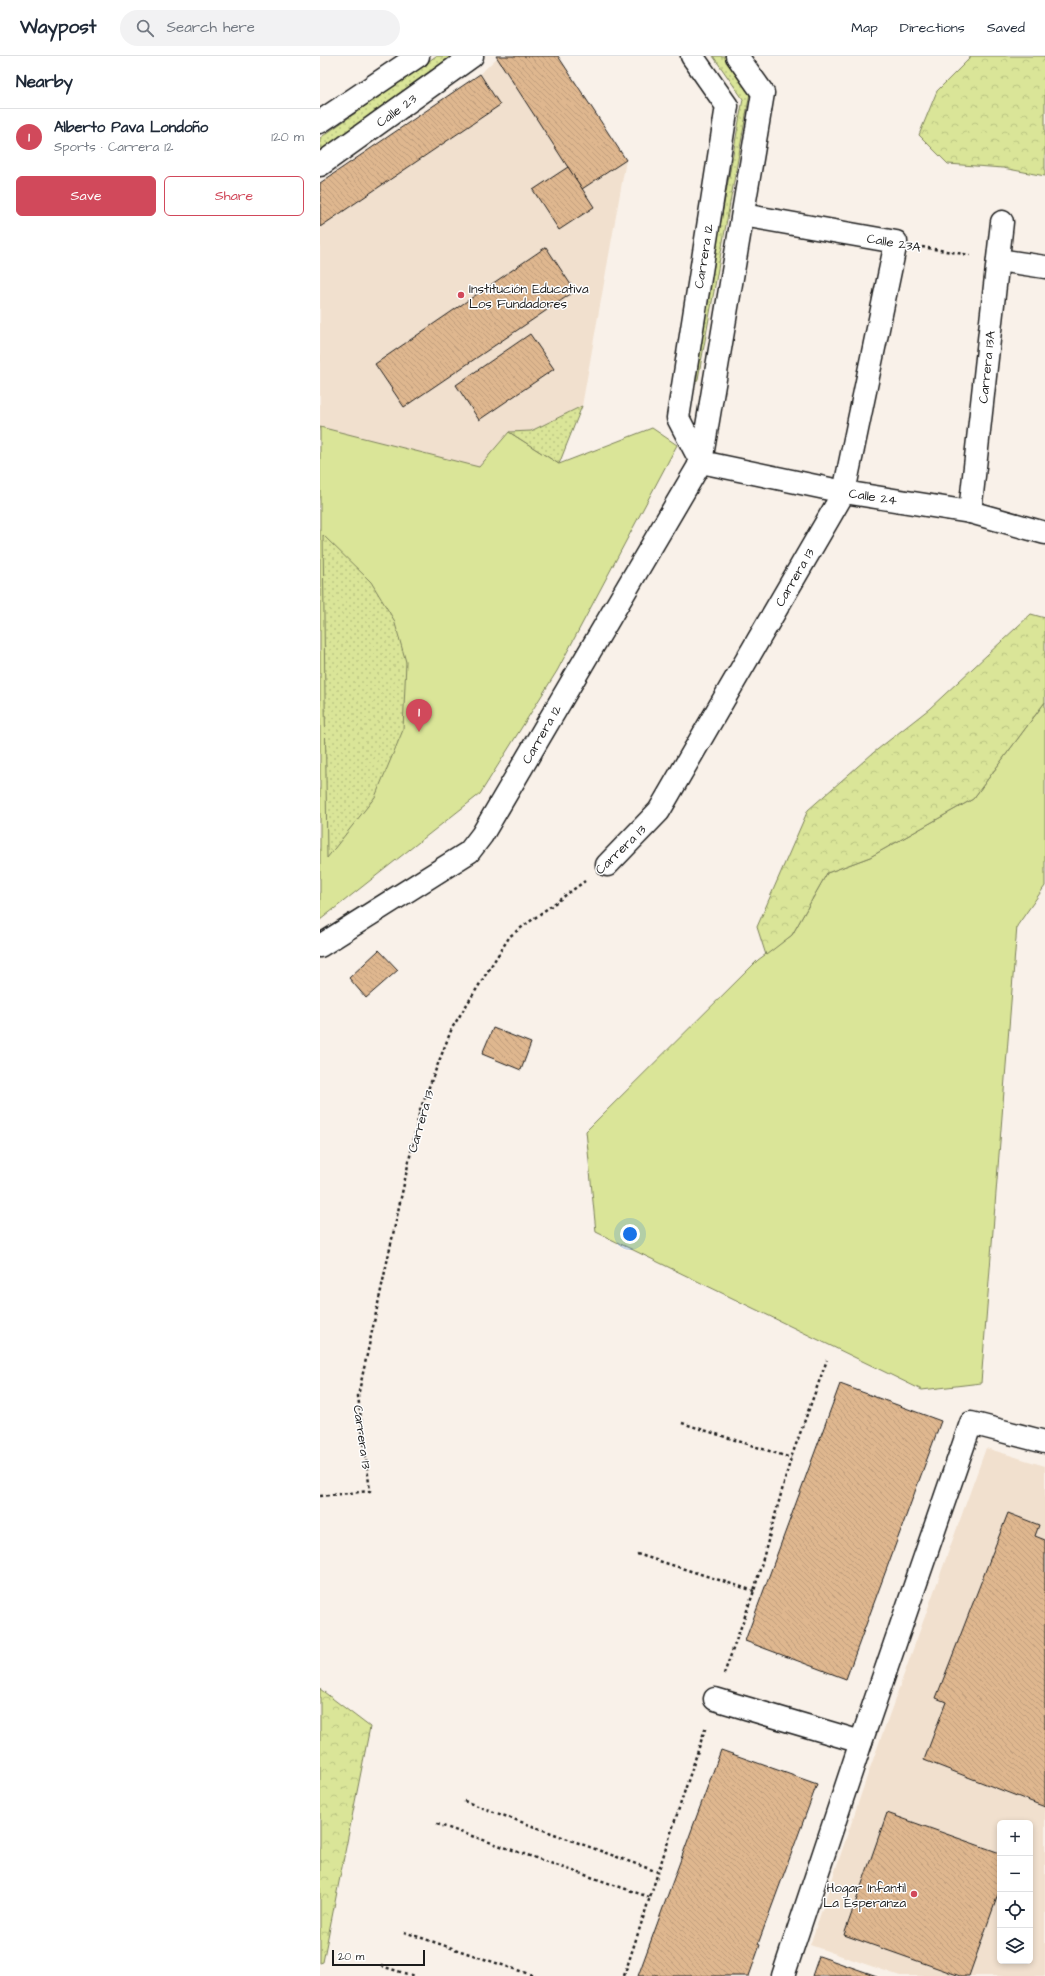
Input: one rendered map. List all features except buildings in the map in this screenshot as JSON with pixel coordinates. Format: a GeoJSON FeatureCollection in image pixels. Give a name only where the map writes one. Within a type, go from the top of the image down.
{"type":"FeatureCollection","features":[{"type":"Feature","properties":{"kind":"street"},"geometry":{"type":"LineString","coordinates":[[320,122],[418,56]]}},
{"type":"Feature","properties":{"kind":"street","name":"Calle 23"},"geometry":{"type":"LineString","coordinates":[[320,165],[472,56]]}},
{"type":"Feature","properties":{"kind":"street","name":"Carrera 12"},"geometry":{"type":"LineString","coordinates":[[692,56],[727,106],[678,418],[700,462]]}},
{"type":"Feature","properties":{"kind":"street","name":"Carrera 12"},"geometry":{"type":"LineString","coordinates":[[320,946],[469,852],[482,835],[700,462],[763,93],[737,56]]}},
{"type":"Feature","properties":{"kind":"street","name":"Calle 23A"},"geometry":{"type":"LineString","coordinates":[[743,215],[896,242]]}},
{"type":"Feature","properties":{"kind":"street","name":"Carrera 13A"},"geometry":{"type":"LineString","coordinates":[[970,512],[1002,222]]}},
{"type":"Feature","properties":{"kind":"street","name":"Carrera 13"},"geometry":{"type":"LineString","coordinates":[[607,865],[659,811],[844,492],[896,242]]}},
{"type":"Feature","properties":{"kind":"street"},"geometry":{"type":"LineString","coordinates":[[998,260],[1045,267]]}},
{"type":"Feature","properties":{"kind":"street","name":"Calle 24"},"geometry":{"type":"LineString","coordinates":[[700,462],[844,492],[970,512],[1045,533]]}},
{"type":"Feature","properties":{"kind":"street"},"geometry":{"type":"LineString","coordinates":[[783,1976],[861,1742],[972,1423],[1045,1442]]}},
{"type":"Feature","properties":{"kind":"street"},"geometry":{"type":"LineString","coordinates":[[715,1699],[861,1742]]}},
{"type":"Feature","properties":{"kind":"path","name":"Calle 23A"},"geometry":{"type":"LineString","coordinates":[[896,242],[998,260]]}},
{"type":"Feature","properties":{"kind":"path","name":"Carrera 13"},"geometry":{"type":"LineString","coordinates":[[320,1496],[370,1491],[358,1396],[420,1110],[452,1028],[510,936],[607,865]]}},
{"type":"Feature","properties":{"kind":"path"},"geometry":{"type":"LineString","coordinates":[[624,1976],[715,1699],[754,1591],[791,1458],[827,1360]]}},
{"type":"Feature","properties":{"kind":"path"},"geometry":{"type":"LineString","coordinates":[[682,1423],[791,1458]]}},
{"type":"Feature","properties":{"kind":"path"},"geometry":{"type":"LineString","coordinates":[[637,1554],[754,1591]]}},
{"type":"Feature","properties":{"kind":"path"},"geometry":{"type":"LineString","coordinates":[[464,1801],[658,1872]]}},
{"type":"Feature","properties":{"kind":"path"},"geometry":{"type":"LineString","coordinates":[[437,1824],[649,1897]]}},
{"type":"Feature","properties":{"kind":"path"},"geometry":{"type":"LineString","coordinates":[[404,1932],[535,1976]]}},
{"type":"Feature","properties":{"kind":"path"},"geometry":{"type":"LineString","coordinates":[[381,1966],[414,1976]]}},
{"type":"Feature","properties":{"kind":"shaded area","name":"Institución Educativa Los Fundadores"},"geometry":{"type":"Polygon","coordinates":[[[499,56],[558,56],[626,160],[582,406],[531,431],[509,432],[479,468],[320,427],[320,183],[480,74],[499,56]]]}},
{"type":"Feature","properties":{"kind":"shaded area"},"geometry":{"type":"Polygon","coordinates":[[[986,1448],[1045,1466],[1045,1976],[900,1976],[810,1945],[870,1768],[986,1448]]]}},
{"type":"Feature","properties":{"kind":"green space"},"geometry":{"type":"Polygon","coordinates":[[[436,56],[451,56],[320,150],[320,138],[436,56]]]}},
{"type":"Feature","properties":{"kind":"green space"},"geometry":{"type":"Polygon","coordinates":[[[713,56],[725,56],[750,93],[698,379],[690,391],[743,99],[713,56]]]}},
{"type":"Feature","properties":{"kind":"green space"},"geometry":{"type":"Polygon","coordinates":[[[970,56],[1045,56],[1045,176],[1003,168],[948,164],[919,135],[937,91],[970,58],[970,56]]]}},
{"type":"Feature","properties":{"kind":"green space"},"geometry":{"type":"Polygon","coordinates":[[[582,406],[559,464],[509,432],[531,431],[582,406]]]}},
{"type":"Feature","properties":{"kind":"green space"},"geometry":{"type":"Polygon","coordinates":[[[320,427],[479,467],[509,432],[559,464],[652,428],[677,445],[557,671],[480,794],[320,920],[320,427]]]}},
{"type":"Feature","properties":{"kind":"green space"},"geometry":{"type":"Polygon","coordinates":[[[323,535],[371,582],[394,620],[406,662],[403,730],[375,797],[327,858],[323,535]]]}},
{"type":"Feature","properties":{"kind":"green space"},"geometry":{"type":"Polygon","coordinates":[[[1031,614],[1045,618],[1045,702],[973,799],[870,857],[827,873],[792,935],[766,955],[757,927],[808,810],[873,753],[929,709],[1031,614]]]}},
{"type":"Feature","properties":{"kind":"green space"},"geometry":{"type":"Polygon","coordinates":[[[1045,702],[1045,886],[1017,926],[981,1383],[922,1390],[596,1232],[586,1131],[758,960],[792,935],[827,873],[870,857],[973,799],[1045,702]]]}},
{"type":"Feature","properties":{"kind":"green space"},"geometry":{"type":"Polygon","coordinates":[[[320,1689],[370,1727],[323,1962],[320,1963],[320,1689]]]}},
{"type":"Feature","properties":{"kind":"place","name":"Institución Educativa Los Fundadores"},"geometry":{"type":"Point","coordinates":[461,295]}},
{"type":"Feature","properties":{"kind":"place","name":"Alberto Pava Londoño"},"geometry":{"type":"Point","coordinates":[419,732]}},
{"type":"Feature","properties":{"kind":"place","name":"Hogar Infantil La Esperanza"},"geometry":{"type":"Point","coordinates":[914,1894]}}]}
